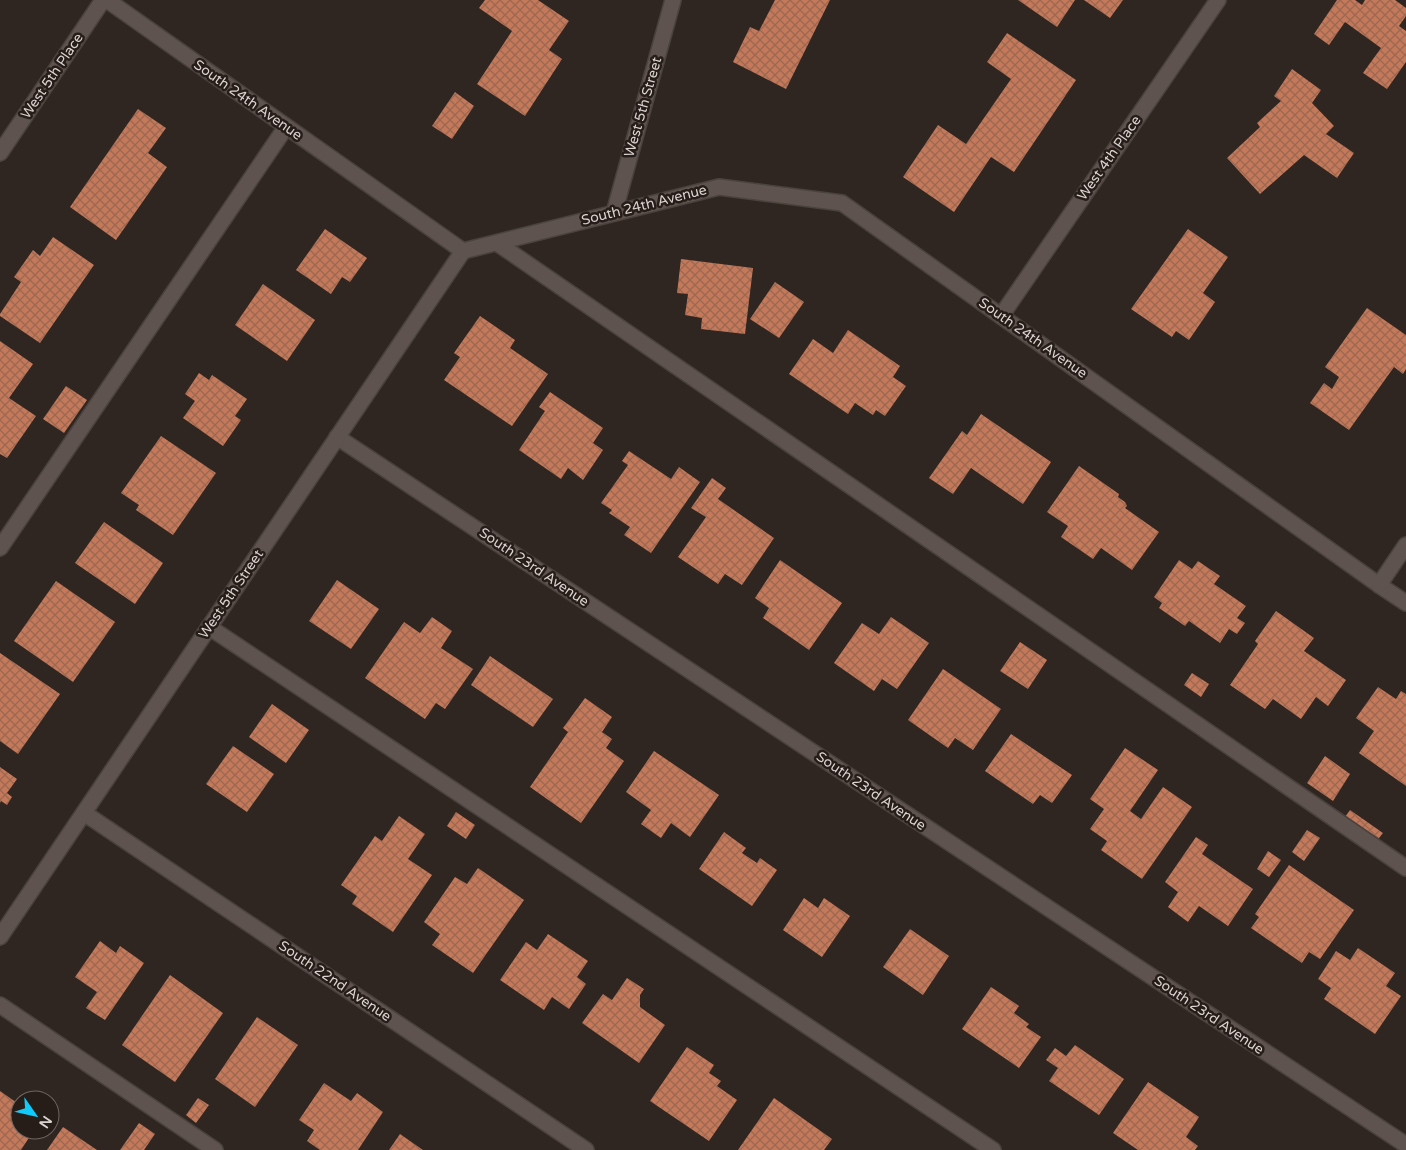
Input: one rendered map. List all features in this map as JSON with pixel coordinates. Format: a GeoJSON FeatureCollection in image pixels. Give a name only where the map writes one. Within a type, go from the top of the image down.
{"type":"FeatureCollection","features":[{"type":"Feature","properties":{"kind":"street","name":"West 5th Place"},"geometry":{"type":"LineString","coordinates":[[0,153],[103,0]]}},
{"type":"Feature","properties":{"kind":"street","name":"South 24th Avenue"},"geometry":{"type":"LineString","coordinates":[[108,0],[463,251],[719,186],[842,203],[1406,603]]}},
{"type":"Feature","properties":{"kind":"street","name":"West 5th Street"},"geometry":{"type":"LineString","coordinates":[[614,213],[673,0]]}},
{"type":"Feature","properties":{"kind":"street","name":"West 4th Place"},"geometry":{"type":"LineString","coordinates":[[1001,316],[1218,0]]}},
{"type":"Feature","properties":{"kind":"street"},"geometry":{"type":"LineString","coordinates":[[0,548],[286,127]]}},
{"type":"Feature","properties":{"kind":"street"},"geometry":{"type":"LineString","coordinates":[[497,243],[1406,868]]}},
{"type":"Feature","properties":{"kind":"street","name":"West 5th Street"},"geometry":{"type":"LineString","coordinates":[[0,937],[463,251]]}},
{"type":"Feature","properties":{"kind":"street","name":"South 23rd Avenue"},"geometry":{"type":"LineString","coordinates":[[337,437],[1406,1145]]}},
{"type":"Feature","properties":{"kind":"street"},"geometry":{"type":"LineString","coordinates":[[1379,585],[1406,545]]}},
{"type":"Feature","properties":{"kind":"street"},"geometry":{"type":"LineString","coordinates":[[209,627],[993,1150]]}},
{"type":"Feature","properties":{"kind":"street","name":"South 22nd Avenue"},"geometry":{"type":"LineString","coordinates":[[84,813],[586,1150]]}},
{"type":"Feature","properties":{"kind":"street"},"geometry":{"type":"LineString","coordinates":[[0,1005],[215,1150]]}},
{"type":"Feature","properties":{"kind":"building"},"geometry":{"type":"Polygon","coordinates":[[[485,0],[538,0],[569,21],[549,50],[562,59],[525,116],[477,84],[512,31],[479,8],[485,0]]]}},
{"type":"Feature","properties":{"kind":"building"},"geometry":{"type":"Polygon","coordinates":[[[775,0],[830,0],[786,89],[733,62],[750,27],[759,31],[775,0]]]}},
{"type":"Feature","properties":{"kind":"building"},"geometry":{"type":"Polygon","coordinates":[[[1018,0],[1075,0],[1057,27],[1018,0]]]}},
{"type":"Feature","properties":{"kind":"building"},"geometry":{"type":"Polygon","coordinates":[[[1084,0],[1123,0],[1110,18],[1084,0]]]}},
{"type":"Feature","properties":{"kind":"building"},"geometry":{"type":"Polygon","coordinates":[[[1337,0],[1355,0],[1362,5],[1365,0],[1395,0],[1406,8],[1406,16],[1399,26],[1406,31],[1406,62],[1387,89],[1363,73],[1381,48],[1345,22],[1329,45],[1314,34],[1337,0]]]}},
{"type":"Feature","properties":{"kind":"building"},"geometry":{"type":"Polygon","coordinates":[[[1007,33],[1076,80],[1014,172],[991,157],[954,212],[903,177],[938,125],[966,144],[1011,79],[987,62],[1007,33]]]}},
{"type":"Feature","properties":{"kind":"building"},"geometry":{"type":"Polygon","coordinates":[[[1292,69],[1321,90],[1312,103],[1334,126],[1326,134],[1354,153],[1337,178],[1304,155],[1260,194],[1227,158],[1260,127],[1257,123],[1281,101],[1274,96],[1292,69]]]}},
{"type":"Feature","properties":{"kind":"building"},"geometry":{"type":"Polygon","coordinates":[[[455,92],[474,106],[452,139],[432,126],[455,92]]]}},
{"type":"Feature","properties":{"kind":"building"},"geometry":{"type":"Polygon","coordinates":[[[138,109],[166,128],[148,153],[167,167],[116,240],[70,207],[138,109]]]}},
{"type":"Feature","properties":{"kind":"building"},"geometry":{"type":"Polygon","coordinates":[[[325,229],[367,258],[350,282],[342,277],[331,294],[296,270],[325,229]]]}},
{"type":"Feature","properties":{"kind":"building"},"geometry":{"type":"Polygon","coordinates":[[[1188,229],[1228,257],[1203,293],[1215,302],[1189,340],[1176,331],[1172,337],[1131,309],[1188,229]]]}},
{"type":"Feature","properties":{"kind":"building"},"geometry":{"type":"Polygon","coordinates":[[[53,237],[94,265],[40,343],[0,316],[0,314],[21,282],[14,277],[33,250],[40,256],[53,237]]]}},
{"type":"Feature","properties":{"kind":"building"},"geometry":{"type":"Polygon","coordinates":[[[681,259],[753,268],[745,334],[701,329],[702,318],[685,315],[688,294],[677,293],[681,259]]]}},
{"type":"Feature","properties":{"kind":"building"},"geometry":{"type":"Polygon","coordinates":[[[775,282],[804,302],[779,338],[750,319],[775,282]]]}},
{"type":"Feature","properties":{"kind":"building"},"geometry":{"type":"Polygon","coordinates":[[[263,284],[315,320],[287,361],[235,325],[263,284]]]}},
{"type":"Feature","properties":{"kind":"building"},"geometry":{"type":"Polygon","coordinates":[[[1367,308],[1406,335],[1406,369],[1403,374],[1394,367],[1349,430],[1310,403],[1324,383],[1332,389],[1339,377],[1325,367],[1367,308]]]}},
{"type":"Feature","properties":{"kind":"building"},"geometry":{"type":"Polygon","coordinates":[[[480,316],[515,340],[510,348],[548,374],[512,426],[444,380],[460,357],[454,353],[480,316]]]}},
{"type":"Feature","properties":{"kind":"building"},"geometry":{"type":"Polygon","coordinates":[[[848,330],[900,366],[893,377],[906,386],[885,416],[876,410],[873,415],[855,403],[848,414],[789,374],[813,339],[833,353],[848,330]]]}},
{"type":"Feature","properties":{"kind":"building"},"geometry":{"type":"Polygon","coordinates":[[[0,341],[33,364],[9,398],[36,416],[7,458],[0,454],[0,341]]]}},
{"type":"Feature","properties":{"kind":"building"},"geometry":{"type":"Polygon","coordinates":[[[199,373],[209,380],[212,375],[247,399],[235,416],[241,420],[223,446],[183,418],[195,401],[185,394],[199,373]]]}},
{"type":"Feature","properties":{"kind":"building"},"geometry":{"type":"Polygon","coordinates":[[[66,386],[87,400],[64,433],[43,419],[66,386]]]}},
{"type":"Feature","properties":{"kind":"building"},"geometry":{"type":"Polygon","coordinates":[[[550,392],[603,428],[593,443],[603,450],[583,480],[568,468],[561,479],[519,450],[545,411],[539,407],[550,392]]]}},
{"type":"Feature","properties":{"kind":"building"},"geometry":{"type":"Polygon","coordinates":[[[981,414],[1051,462],[1023,504],[971,468],[953,494],[929,478],[962,431],[967,435],[981,414]]]}},
{"type":"Feature","properties":{"kind":"building"},"geometry":{"type":"Polygon","coordinates":[[[161,436],[216,473],[173,535],[136,510],[139,505],[121,493],[161,436]]]}},
{"type":"Feature","properties":{"kind":"building"},"geometry":{"type":"Polygon","coordinates":[[[629,451],[671,479],[679,467],[700,482],[651,553],[624,535],[630,527],[609,513],[612,510],[601,503],[628,465],[622,461],[629,451]]]}},
{"type":"Feature","properties":{"kind":"building"},"geometry":{"type":"Polygon","coordinates":[[[1079,466],[1119,494],[1118,497],[1127,506],[1125,508],[1159,532],[1132,570],[1101,548],[1093,559],[1061,537],[1068,526],[1047,512],[1079,466]]]}},
{"type":"Feature","properties":{"kind":"building"},"geometry":{"type":"Polygon","coordinates":[[[712,478],[726,488],[718,499],[774,538],[742,585],[725,574],[718,584],[678,557],[706,517],[691,508],[712,478]]]}},
{"type":"Feature","properties":{"kind":"building"},"geometry":{"type":"Polygon","coordinates":[[[104,522],[163,563],[135,604],[75,563],[104,522]]]}},
{"type":"Feature","properties":{"kind":"building"},"geometry":{"type":"Polygon","coordinates":[[[780,560],[842,603],[809,650],[763,618],[769,608],[755,598],[780,560]]]}},
{"type":"Feature","properties":{"kind":"building"},"geometry":{"type":"Polygon","coordinates":[[[1179,560],[1192,569],[1198,561],[1220,576],[1214,584],[1246,606],[1237,618],[1245,623],[1237,634],[1229,629],[1220,643],[1189,621],[1185,626],[1159,608],[1162,603],[1154,597],[1179,560]]]}},
{"type":"Feature","properties":{"kind":"building"},"geometry":{"type":"Polygon","coordinates":[[[337,580],[379,609],[351,649],[309,621],[337,580]]]}},
{"type":"Feature","properties":{"kind":"building"},"geometry":{"type":"Polygon","coordinates":[[[56,581],[115,622],[73,682],[14,641],[56,581]]]}},
{"type":"Feature","properties":{"kind":"building"},"geometry":{"type":"Polygon","coordinates":[[[1276,611],[1314,638],[1304,651],[1346,680],[1328,706],[1316,697],[1301,719],[1273,699],[1265,709],[1230,685],[1258,644],[1255,641],[1276,611]]]}},
{"type":"Feature","properties":{"kind":"building"},"geometry":{"type":"Polygon","coordinates":[[[432,617],[452,631],[441,648],[473,669],[445,709],[436,703],[425,719],[365,678],[404,622],[420,633],[432,617]]]}},
{"type":"Feature","properties":{"kind":"building"},"geometry":{"type":"Polygon","coordinates":[[[891,617],[929,643],[897,689],[882,679],[874,691],[834,663],[862,623],[879,634],[891,617]]]}},
{"type":"Feature","properties":{"kind":"building"},"geometry":{"type":"Polygon","coordinates":[[[1020,642],[1047,660],[1028,689],[1000,671],[1020,642]]]}},
{"type":"Feature","properties":{"kind":"building"},"geometry":{"type":"Polygon","coordinates":[[[0,653],[60,694],[18,754],[0,741],[0,653]]]}},
{"type":"Feature","properties":{"kind":"building"},"geometry":{"type":"Polygon","coordinates":[[[490,656],[553,699],[533,727],[471,685],[490,656]]]}},
{"type":"Feature","properties":{"kind":"building"},"geometry":{"type":"Polygon","coordinates":[[[943,669],[1001,709],[973,750],[955,738],[948,748],[908,720],[943,669]]]}},
{"type":"Feature","properties":{"kind":"building"},"geometry":{"type":"Polygon","coordinates":[[[1192,673],[1209,684],[1201,697],[1184,685],[1192,673]]]}},
{"type":"Feature","properties":{"kind":"building"},"geometry":{"type":"Polygon","coordinates":[[[1378,687],[1396,699],[1401,691],[1406,694],[1406,786],[1359,753],[1374,731],[1356,718],[1378,687]]]}},
{"type":"Feature","properties":{"kind":"building"},"geometry":{"type":"Polygon","coordinates":[[[585,698],[612,717],[602,732],[612,739],[606,748],[624,761],[581,823],[530,787],[568,732],[563,728],[585,698]]]}},
{"type":"Feature","properties":{"kind":"building"},"geometry":{"type":"Polygon","coordinates":[[[272,704],[309,730],[286,763],[249,737],[272,704]]]}},
{"type":"Feature","properties":{"kind":"building"},"geometry":{"type":"Polygon","coordinates":[[[1011,734],[1072,775],[1052,803],[1040,795],[1033,804],[985,771],[1011,734]]]}},
{"type":"Feature","properties":{"kind":"building"},"geometry":{"type":"Polygon","coordinates":[[[233,746],[274,774],[247,812],[206,784],[233,746]]]}},
{"type":"Feature","properties":{"kind":"building"},"geometry":{"type":"Polygon","coordinates":[[[1125,748],[1158,770],[1130,811],[1141,819],[1163,787],[1192,807],[1142,879],[1101,850],[1107,841],[1090,829],[1104,809],[1090,799],[1125,748]]]}},
{"type":"Feature","properties":{"kind":"building"},"geometry":{"type":"Polygon","coordinates":[[[654,751],[719,795],[690,837],[671,823],[661,838],[641,824],[651,810],[626,792],[654,751]]]}},
{"type":"Feature","properties":{"kind":"building"},"geometry":{"type":"Polygon","coordinates":[[[1325,756],[1350,774],[1333,801],[1307,783],[1325,756]]]}},
{"type":"Feature","properties":{"kind":"building"},"geometry":{"type":"Polygon","coordinates":[[[0,767],[17,779],[7,793],[12,797],[7,805],[1,801],[0,803],[0,767]]]}},
{"type":"Feature","properties":{"kind":"building"},"geometry":{"type":"Polygon","coordinates":[[[1350,810],[1383,833],[1375,843],[1342,821],[1350,810]]]}},
{"type":"Feature","properties":{"kind":"building"},"geometry":{"type":"Polygon","coordinates":[[[456,812],[475,825],[466,839],[447,826],[456,812]]]}},
{"type":"Feature","properties":{"kind":"building"},"geometry":{"type":"Polygon","coordinates":[[[399,816],[425,834],[408,859],[432,875],[393,932],[352,904],[357,896],[341,885],[375,836],[382,841],[399,816]]]}},
{"type":"Feature","properties":{"kind":"building"},"geometry":{"type":"Polygon","coordinates":[[[1307,830],[1320,838],[1304,861],[1292,852],[1307,830]]]}},
{"type":"Feature","properties":{"kind":"building"},"geometry":{"type":"Polygon","coordinates":[[[724,832],[746,848],[742,853],[757,863],[760,858],[777,870],[752,906],[699,869],[724,832]]]}},
{"type":"Feature","properties":{"kind":"building"},"geometry":{"type":"Polygon","coordinates":[[[1196,837],[1208,845],[1202,854],[1253,889],[1228,926],[1199,906],[1188,922],[1168,907],[1178,892],[1165,882],[1196,837]]]}},
{"type":"Feature","properties":{"kind":"building"},"geometry":{"type":"Polygon","coordinates":[[[1268,851],[1281,860],[1269,877],[1257,869],[1268,851]]]}},
{"type":"Feature","properties":{"kind":"building"},"geometry":{"type":"Polygon","coordinates":[[[1289,865],[1354,910],[1320,959],[1309,952],[1302,963],[1251,928],[1259,917],[1255,914],[1289,865]]]}},
{"type":"Feature","properties":{"kind":"building"},"geometry":{"type":"Polygon","coordinates":[[[478,868],[524,900],[473,973],[432,945],[440,934],[424,922],[455,877],[467,884],[478,868]]]}},
{"type":"Feature","properties":{"kind":"building"},"geometry":{"type":"Polygon","coordinates":[[[804,898],[818,908],[824,898],[850,916],[822,957],[783,930],[804,898]]]}},
{"type":"Feature","properties":{"kind":"building"},"geometry":{"type":"Polygon","coordinates":[[[910,929],[949,956],[923,995],[883,967],[910,929]]]}},
{"type":"Feature","properties":{"kind":"building"},"geometry":{"type":"Polygon","coordinates":[[[548,934],[588,961],[577,977],[586,984],[569,1009],[552,997],[544,1010],[500,980],[526,942],[537,950],[548,934]]]}},
{"type":"Feature","properties":{"kind":"building"},"geometry":{"type":"Polygon","coordinates":[[[100,941],[116,953],[120,946],[144,963],[105,1020],[86,1008],[97,992],[75,977],[100,941]]]}},
{"type":"Feature","properties":{"kind":"building"},"geometry":{"type":"Polygon","coordinates":[[[1358,948],[1395,973],[1386,986],[1401,996],[1375,1034],[1324,999],[1331,988],[1318,979],[1336,951],[1350,960],[1358,948]]]}},
{"type":"Feature","properties":{"kind":"building"},"geometry":{"type":"Polygon","coordinates":[[[170,975],[223,1013],[175,1082],[122,1045],[170,975]]]}},
{"type":"Feature","properties":{"kind":"building"},"geometry":{"type":"Polygon","coordinates":[[[627,978],[644,989],[640,995],[640,1007],[665,1025],[639,1063],[582,1023],[603,994],[612,1000],[627,978]]]}},
{"type":"Feature","properties":{"kind":"building"},"geometry":{"type":"Polygon","coordinates":[[[991,987],[1019,1006],[1014,1013],[1029,1024],[1026,1027],[1041,1037],[1019,1068],[962,1029],[991,987]]]}},
{"type":"Feature","properties":{"kind":"building"},"geometry":{"type":"Polygon","coordinates":[[[257,1017],[298,1045],[255,1107],[215,1079],[257,1017]]]}},
{"type":"Feature","properties":{"kind":"building"},"geometry":{"type":"Polygon","coordinates":[[[1075,1045],[1124,1079],[1099,1115],[1049,1081],[1058,1068],[1046,1060],[1055,1048],[1066,1056],[1075,1045]]]}},
{"type":"Feature","properties":{"kind":"building"},"geometry":{"type":"Polygon","coordinates":[[[687,1047],[714,1065],[709,1073],[721,1081],[717,1086],[737,1100],[709,1141],[650,1101],[687,1047]]]}},
{"type":"Feature","properties":{"kind":"building"},"geometry":{"type":"Polygon","coordinates":[[[1148,1082],[1199,1117],[1186,1137],[1198,1146],[1195,1150],[1138,1150],[1113,1133],[1148,1082]]]}},
{"type":"Feature","properties":{"kind":"building"},"geometry":{"type":"Polygon","coordinates":[[[324,1083],[351,1101],[357,1093],[383,1112],[358,1150],[320,1150],[307,1141],[314,1130],[299,1120],[324,1083]]]}},
{"type":"Feature","properties":{"kind":"building"},"geometry":{"type":"Polygon","coordinates":[[[0,1091],[10,1098],[10,1140],[28,1140],[21,1150],[0,1150],[0,1091]]]}},
{"type":"Feature","properties":{"kind":"building"},"geometry":{"type":"Polygon","coordinates":[[[198,1098],[209,1105],[196,1123],[186,1115],[198,1098]]]}},
{"type":"Feature","properties":{"kind":"building"},"geometry":{"type":"Polygon","coordinates":[[[774,1098],[832,1139],[824,1150],[738,1150],[774,1098]]]}},
{"type":"Feature","properties":{"kind":"building"},"geometry":{"type":"Polygon","coordinates":[[[139,1123],[155,1134],[144,1150],[120,1150],[139,1123]]]}},
{"type":"Feature","properties":{"kind":"building"},"geometry":{"type":"Polygon","coordinates":[[[63,1127],[97,1150],[47,1150],[54,1140],[60,1140],[60,1131],[63,1127]]]}},
{"type":"Feature","properties":{"kind":"building"},"geometry":{"type":"Polygon","coordinates":[[[400,1134],[423,1150],[389,1150],[400,1134]]]}}]}
